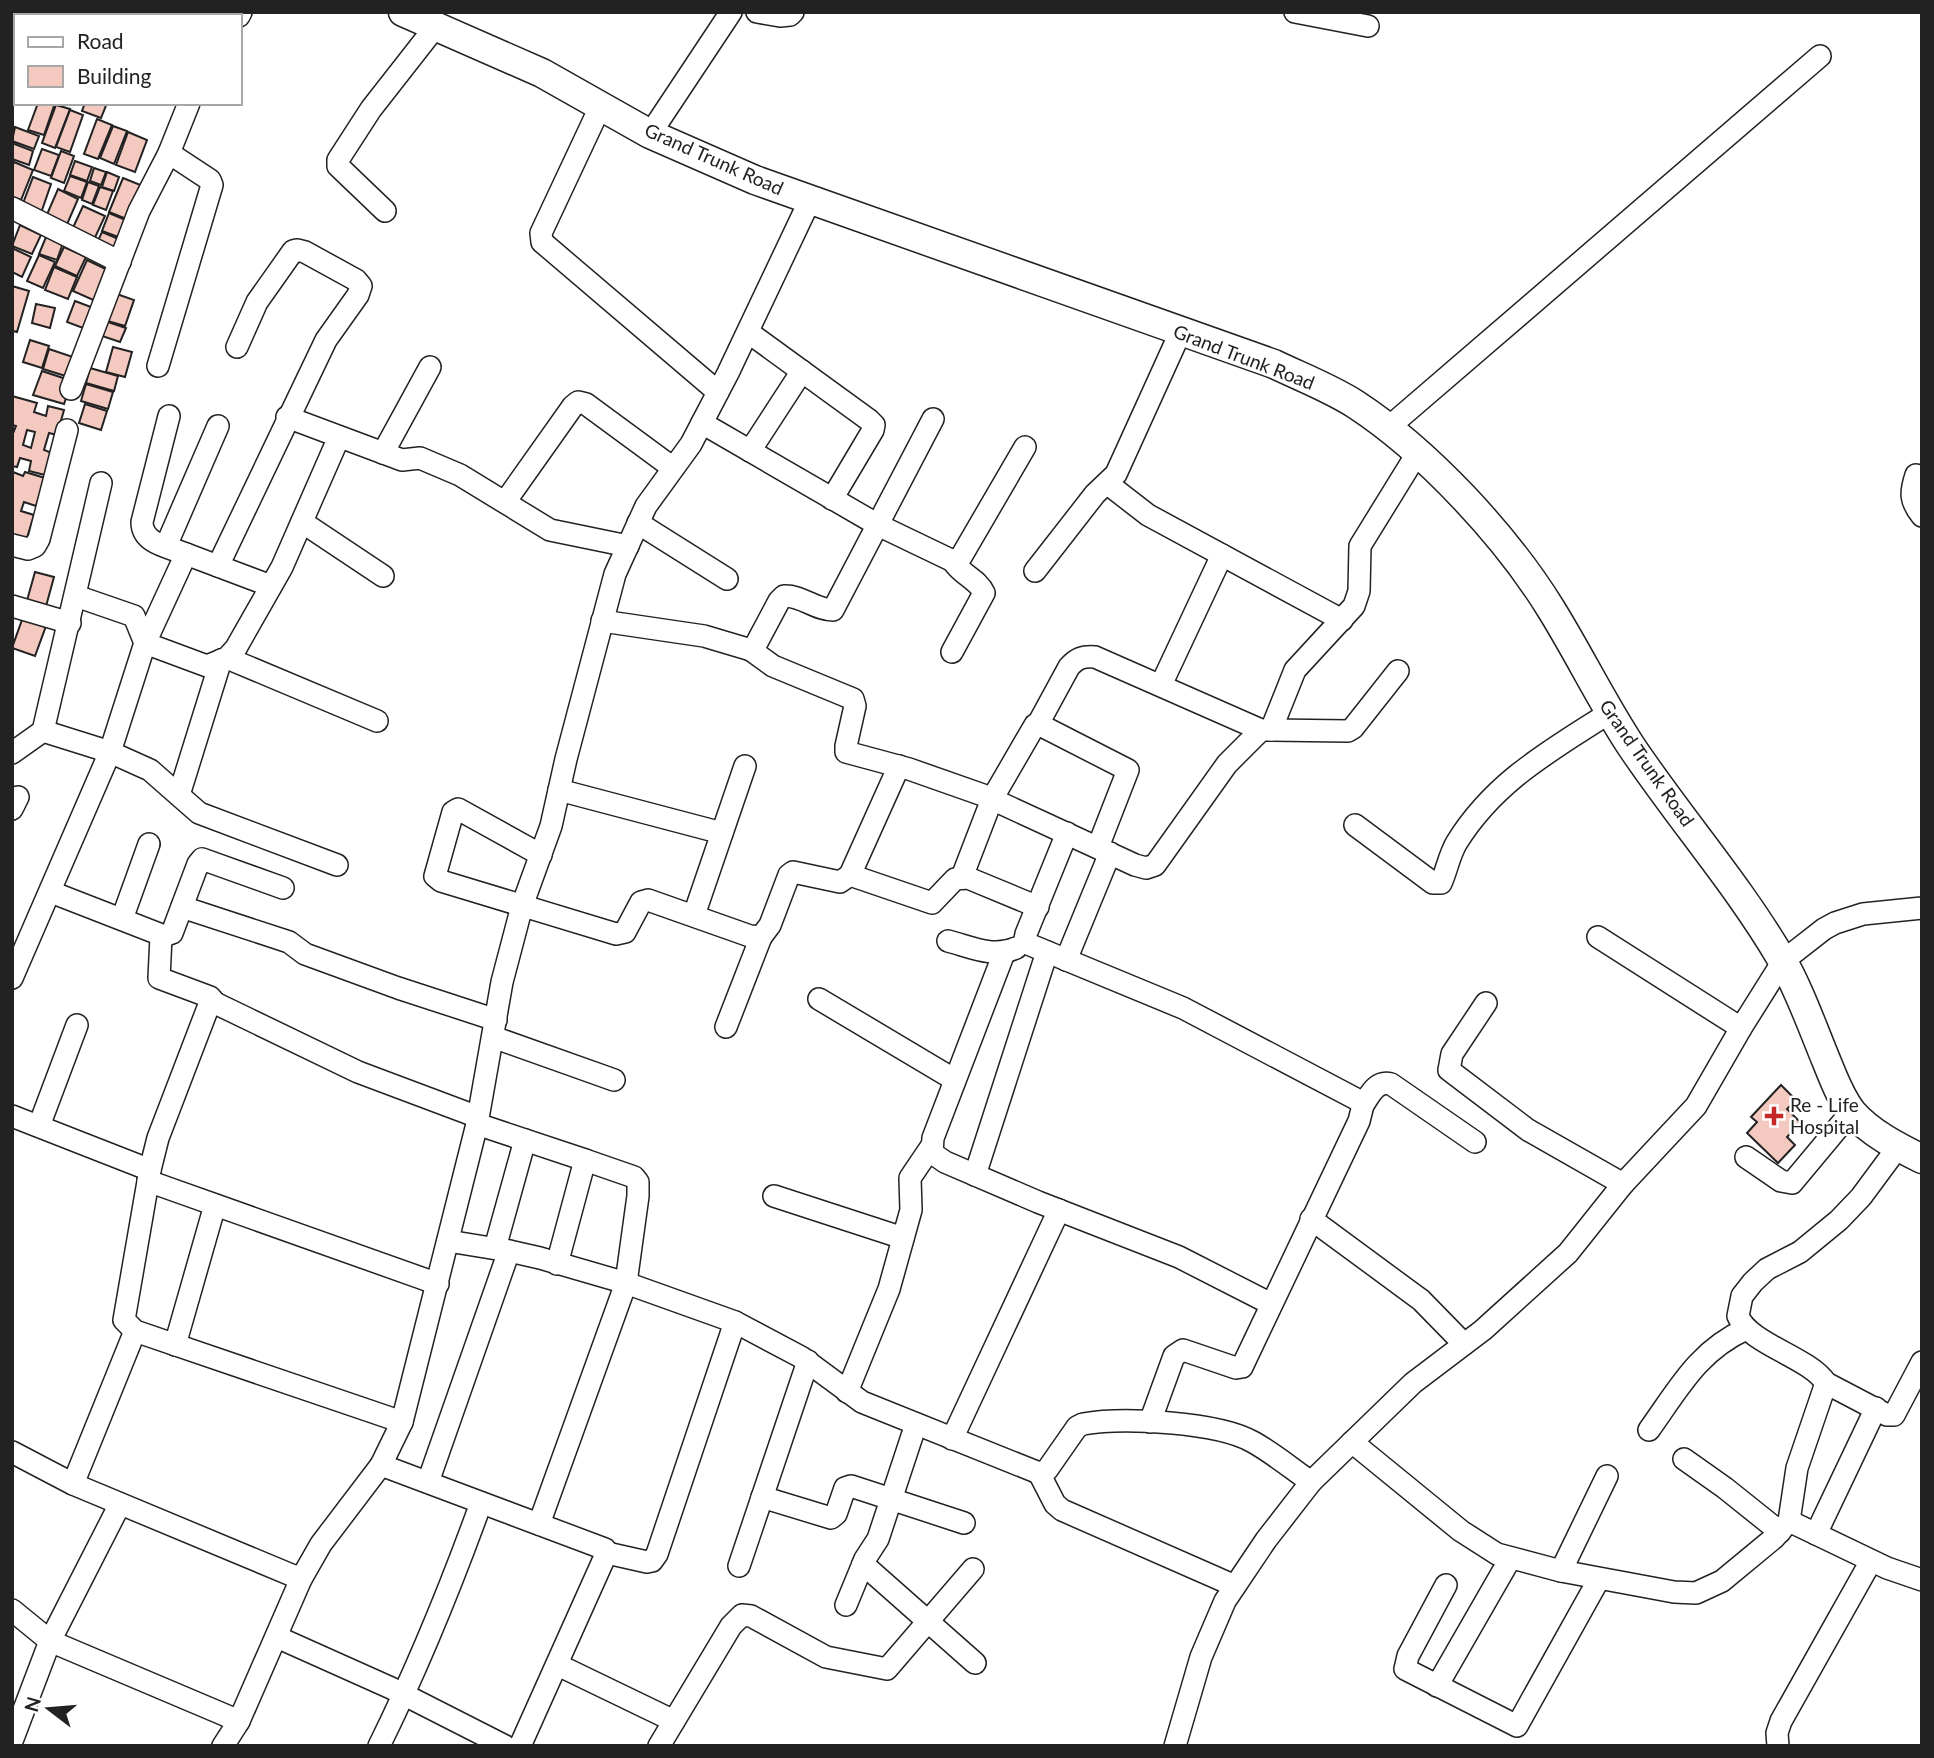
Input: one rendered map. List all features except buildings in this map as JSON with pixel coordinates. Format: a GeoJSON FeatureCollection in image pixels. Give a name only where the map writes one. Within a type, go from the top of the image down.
{"type":"FeatureCollection","features":[{"type":"Feature","properties":{"kind":"main road","name":"Grand Trunk Road"},"geometry":{"type":"LineString","coordinates":[[403,12],[542,73],[650,134],[755,180],[1274,364],[1352,402],[1389,427],[1418,452],[1476,512],[1527,573],[1551,609],[1609,713],[1745,899],[1783,961],[1835,1082],[1852,1111],[1910,1153]]}},
{"type":"Feature","properties":{"kind":"street"},"geometry":{"type":"LineString","coordinates":[[650,134],[731,12]]}},
{"type":"Feature","properties":{"kind":"street"},"geometry":{"type":"LineString","coordinates":[[757,12],[780,16],[793,12]]}},
{"type":"Feature","properties":{"kind":"street"},"geometry":{"type":"LineString","coordinates":[[1294,12],[1368,26]]}},
{"type":"Feature","properties":{"kind":"street"},"geometry":{"type":"LineString","coordinates":[[385,211],[338,166],[338,160],[371,109],[436,26]]}},
{"type":"Feature","properties":{"kind":"street"},"geometry":{"type":"LineString","coordinates":[[1389,427],[1820,56]]}},
{"type":"Feature","properties":{"kind":"street"},"geometry":{"type":"LineString","coordinates":[[71,389],[139,211],[169,153],[188,105]]}},
{"type":"Feature","properties":{"kind":"street"},"geometry":{"type":"LineString","coordinates":[[601,105],[541,238],[545,246],[718,392]]}},
{"type":"Feature","properties":{"kind":"street"},"geometry":{"type":"LineString","coordinates":[[158,366],[212,185],[210,180],[169,153]]}},
{"type":"Feature","properties":{"kind":"street"},"geometry":{"type":"LineString","coordinates":[[223,1746],[239,1721],[301,1579],[321,1544],[381,1465],[402,1422],[478,1120],[502,982],[522,906],[551,826],[615,574],[646,506],[691,444],[702,423],[810,200]]}},
{"type":"Feature","properties":{"kind":"street"},"geometry":{"type":"LineString","coordinates":[[12,208],[120,262]]}},
{"type":"Feature","properties":{"kind":"street"},"geometry":{"type":"LineString","coordinates":[[218,566],[326,340],[361,289],[359,283],[306,252],[293,251],[257,302],[237,347]]}},
{"type":"Feature","properties":{"kind":"street"},"geometry":{"type":"LineString","coordinates":[[748,332],[874,425],[832,499]]}},
{"type":"Feature","properties":{"kind":"street"},"geometry":{"type":"LineString","coordinates":[[1035,571],[1095,494],[1116,474],[1180,332]]}},
{"type":"Feature","properties":{"kind":"street"},"geometry":{"type":"LineString","coordinates":[[383,453],[430,368]]}},
{"type":"Feature","properties":{"kind":"street"},"geometry":{"type":"LineString","coordinates":[[750,451],[802,371]]}},
{"type":"Feature","properties":{"kind":"street"},"geometry":{"type":"LineString","coordinates":[[505,502],[578,402],[586,404],[674,468]]}},
{"type":"Feature","properties":{"kind":"street"},"geometry":{"type":"LineString","coordinates":[[169,415],[142,522],[144,535],[271,586]]}},
{"type":"Feature","properties":{"kind":"street"},"geometry":{"type":"LineString","coordinates":[[288,417],[405,461],[416,457],[468,478],[550,530],[628,546]]}},
{"type":"Feature","properties":{"kind":"street"},"geometry":{"type":"LineString","coordinates":[[751,650],[784,596],[793,596],[826,610],[835,608],[933,419]]}},
{"type":"Feature","properties":{"kind":"street"},"geometry":{"type":"LineString","coordinates":[[702,423],[878,525],[953,561],[981,586],[984,593],[952,652]]}},
{"type":"Feature","properties":{"kind":"street"},"geometry":{"type":"LineString","coordinates":[[12,978],[110,752],[218,426]]}},
{"type":"Feature","properties":{"kind":"street"},"geometry":{"type":"LineString","coordinates":[[12,545],[27,549],[35,546],[39,539],[68,430]]}},
{"type":"Feature","properties":{"kind":"street"},"geometry":{"type":"LineString","coordinates":[[76,596],[134,616],[145,643],[204,665],[224,659],[236,648],[282,567],[340,437]]}},
{"type":"Feature","properties":{"kind":"street"},"geometry":{"type":"LineString","coordinates":[[953,561],[961,557],[1025,447]]}},
{"type":"Feature","properties":{"kind":"street"},"geometry":{"type":"LineString","coordinates":[[602,621],[696,634],[751,650],[773,666],[853,699],[855,706],[846,752],[899,766],[992,799],[1146,868],[1155,865],[1222,771],[1266,730],[1295,670],[1354,606],[1359,591],[1360,545],[1418,452]]}},
{"type":"Feature","properties":{"kind":"street"},"geometry":{"type":"LineString","coordinates":[[1916,475],[1910,492],[1913,504],[1922,516]]}},
{"type":"Feature","properties":{"kind":"street"},"geometry":{"type":"LineString","coordinates":[[12,753],[43,730],[101,483]]}},
{"type":"Feature","properties":{"kind":"street"},"geometry":{"type":"LineString","coordinates":[[1108,484],[1148,515],[1342,620]]}},
{"type":"Feature","properties":{"kind":"street"},"geometry":{"type":"LineString","coordinates":[[302,522],[383,576]]}},
{"type":"Feature","properties":{"kind":"street"},"geometry":{"type":"LineString","coordinates":[[638,523],[727,579]]}},
{"type":"Feature","properties":{"kind":"street"},"geometry":{"type":"LineString","coordinates":[[1161,685],[1222,555]]}},
{"type":"Feature","properties":{"kind":"street"},"geometry":{"type":"LineString","coordinates":[[12,606],[70,623]]}},
{"type":"Feature","properties":{"kind":"street"},"geometry":{"type":"LineString","coordinates":[[962,877],[992,799],[1075,660],[1084,656],[1096,657],[1266,730],[1348,732],[1398,671]]}},
{"type":"Feature","properties":{"kind":"street"},"geometry":{"type":"LineString","coordinates":[[224,659],[377,721]]}},
{"type":"Feature","properties":{"kind":"street"},"geometry":{"type":"LineString","coordinates":[[179,795],[224,659]]}},
{"type":"Feature","properties":{"kind":"street"},"geometry":{"type":"LineString","coordinates":[[1355,825],[1428,880],[1441,883],[1456,843],[1490,798],[1541,756],[1609,713]]}},
{"type":"Feature","properties":{"kind":"street"},"geometry":{"type":"LineString","coordinates":[[975,1175],[1047,952],[1104,850],[1128,770],[1038,724]]}},
{"type":"Feature","properties":{"kind":"street"},"geometry":{"type":"LineString","coordinates":[[43,730],[110,752],[150,770],[199,813],[337,865]]}},
{"type":"Feature","properties":{"kind":"street"},"geometry":{"type":"LineString","coordinates":[[694,915],[745,766]]}},
{"type":"Feature","properties":{"kind":"street"},"geometry":{"type":"LineString","coordinates":[[726,1027],[761,937],[769,925],[789,875],[793,872],[840,882],[850,876],[899,766]]}},
{"type":"Feature","properties":{"kind":"street"},"geometry":{"type":"LineString","coordinates":[[559,790],[722,833]]}},
{"type":"Feature","properties":{"kind":"street"},"geometry":{"type":"LineString","coordinates":[[541,855],[461,810],[453,812],[436,878],[616,934],[625,932],[644,900],[750,936],[761,937]]}},
{"type":"Feature","properties":{"kind":"street"},"geometry":{"type":"LineString","coordinates":[[1067,834],[1025,939],[1047,952],[1183,1008],[1363,1105]]}},
{"type":"Feature","properties":{"kind":"street"},"geometry":{"type":"LineString","coordinates":[[122,919],[149,844]]}},
{"type":"Feature","properties":{"kind":"street"},"geometry":{"type":"LineString","coordinates":[[161,937],[172,933],[202,859],[283,888]]}},
{"type":"Feature","properties":{"kind":"street"},"geometry":{"type":"LineString","coordinates":[[850,876],[932,903],[955,879],[962,877],[1038,908]]}},
{"type":"Feature","properties":{"kind":"street"},"geometry":{"type":"LineString","coordinates":[[51,892],[158,933],[161,937],[159,978],[212,998],[215,1003],[358,1072],[525,1140],[634,1177],[638,1182],[626,1283],[539,1524]]}},
{"type":"Feature","properties":{"kind":"street"},"geometry":{"type":"LineString","coordinates":[[183,906],[289,942],[305,954],[398,988],[614,1080]]}},
{"type":"Feature","properties":{"kind":"street"},"geometry":{"type":"LineString","coordinates":[[1180,1744],[1201,1657],[1212,1628],[1235,1586],[1266,1539],[1311,1482],[1413,1383],[1464,1344],[1568,1253],[1623,1184],[1696,1106],[1783,961],[1835,923],[1863,914],[1922,908]]}},
{"type":"Feature","properties":{"kind":"street"},"geometry":{"type":"LineString","coordinates":[[1598,937],[1741,1028]]}},
{"type":"Feature","properties":{"kind":"street"},"geometry":{"type":"LineString","coordinates":[[948,941],[988,952],[1047,952]]}},
{"type":"Feature","properties":{"kind":"street"},"geometry":{"type":"LineString","coordinates":[[847,1392],[885,1305],[911,1208],[910,1178],[931,1147],[1004,953]]}},
{"type":"Feature","properties":{"kind":"street"},"geometry":{"type":"LineString","coordinates":[[819,999],[955,1080]]}},
{"type":"Feature","properties":{"kind":"street"},"geometry":{"type":"LineString","coordinates":[[215,1003],[209,1006],[158,1138],[124,1320],[135,1331],[402,1422]]}},
{"type":"Feature","properties":{"kind":"street"},"geometry":{"type":"LineString","coordinates":[[1486,1003],[1452,1054],[1449,1070],[1528,1130],[1623,1184]]}},
{"type":"Feature","properties":{"kind":"street"},"geometry":{"type":"LineString","coordinates":[[38,1126],[77,1025]]}},
{"type":"Feature","properties":{"kind":"street"},"geometry":{"type":"LineString","coordinates":[[1150,1422],[1177,1352],[1184,1350],[1241,1368],[1359,1121],[1363,1105],[1378,1085],[1385,1082],[1391,1084],[1475,1142]]}},
{"type":"Feature","properties":{"kind":"street"},"geometry":{"type":"LineString","coordinates":[[1746,1157],[1781,1181],[1790,1184],[1852,1111]]}},
{"type":"Feature","properties":{"kind":"street"},"geometry":{"type":"LineString","coordinates":[[12,1116],[215,1205],[438,1284]]}},
{"type":"Feature","properties":{"kind":"street"},"geometry":{"type":"LineString","coordinates":[[428,1482],[502,1250],[525,1140]]}},
{"type":"Feature","properties":{"kind":"street"},"geometry":{"type":"LineString","coordinates":[[931,1147],[932,1153],[938,1158],[1059,1210],[1180,1257],[1271,1304]]}},
{"type":"Feature","properties":{"kind":"street"},"geometry":{"type":"LineString","coordinates":[[1910,1153],[1839,1220],[1800,1252],[1767,1269],[1742,1296],[1738,1310],[1746,1329],[1817,1373],[1826,1383],[1887,1415],[1894,1415],[1922,1362]]}},
{"type":"Feature","properties":{"kind":"street"},"geometry":{"type":"LineString","coordinates":[[557,1264],[585,1160]]}},
{"type":"Feature","properties":{"kind":"street"},"geometry":{"type":"LineString","coordinates":[[774,1195],[903,1238]]}},
{"type":"Feature","properties":{"kind":"street"},"geometry":{"type":"LineString","coordinates":[[175,1345],[215,1205]]}},
{"type":"Feature","properties":{"kind":"street"},"geometry":{"type":"LineString","coordinates":[[952,1439],[1059,1210]]}},
{"type":"Feature","properties":{"kind":"street"},"geometry":{"type":"LineString","coordinates":[[1311,1219],[1420,1300],[1464,1344]]}},
{"type":"Feature","properties":{"kind":"street"},"geometry":{"type":"LineString","coordinates":[[448,1241],[502,1250],[626,1283],[735,1322],[808,1361],[862,1402],[1039,1473],[1055,1504],[1062,1510],[1235,1586]]}},
{"type":"Feature","properties":{"kind":"street"},"geometry":{"type":"LineString","coordinates":[[381,1465],[604,1549],[607,1553],[652,1561],[657,1554],[735,1322]]}},
{"type":"Feature","properties":{"kind":"street"},"geometry":{"type":"LineString","coordinates":[[1649,1430],[1702,1359],[1721,1342],[1746,1329]]}},
{"type":"Feature","properties":{"kind":"street"},"geometry":{"type":"LineString","coordinates":[[73,1484],[135,1331]]}},
{"type":"Feature","properties":{"kind":"street"},"geometry":{"type":"LineString","coordinates":[[739,1566],[808,1361]]}},
{"type":"Feature","properties":{"kind":"street"},"geometry":{"type":"LineString","coordinates":[[1352,1442],[1461,1531],[1486,1548],[1510,1559],[1599,1579],[1674,1592],[1696,1593],[1722,1581],[1784,1527],[1797,1468],[1826,1383]]}},
{"type":"Feature","properties":{"kind":"street"},"geometry":{"type":"LineString","coordinates":[[1816,1534],[1876,1408]]}},
{"type":"Feature","properties":{"kind":"street"},"geometry":{"type":"LineString","coordinates":[[1039,1473],[1047,1470],[1077,1427],[1083,1424],[1150,1422],[1206,1428],[1239,1436],[1252,1441],[1311,1482]]}},
{"type":"Feature","properties":{"kind":"street"},"geometry":{"type":"LineString","coordinates":[[846,1605],[863,1564],[878,1539],[916,1424]]}},
{"type":"Feature","properties":{"kind":"street"},"geometry":{"type":"LineString","coordinates":[[12,1452],[73,1484],[301,1579]]}},
{"type":"Feature","properties":{"kind":"street"},"geometry":{"type":"LineString","coordinates":[[1684,1460],[1784,1527],[1816,1534],[1871,1561],[1922,1580]]}},
{"type":"Feature","properties":{"kind":"street"},"geometry":{"type":"LineString","coordinates":[[1560,1571],[1607,1476]]}},
{"type":"Feature","properties":{"kind":"street"},"geometry":{"type":"LineString","coordinates":[[762,1497],[831,1518],[836,1514],[847,1486],[964,1523]]}},
{"type":"Feature","properties":{"kind":"street"},"geometry":{"type":"LineString","coordinates":[[379,1746],[404,1695],[481,1503]]}},
{"type":"Feature","properties":{"kind":"street"},"geometry":{"type":"LineString","coordinates":[[12,1741],[50,1641],[120,1504]]}},
{"type":"Feature","properties":{"kind":"street"},"geometry":{"type":"LineString","coordinates":[[520,1746],[607,1553]]}},
{"type":"Feature","properties":{"kind":"street"},"geometry":{"type":"LineString","coordinates":[[1437,1686],[1510,1559]]}},
{"type":"Feature","properties":{"kind":"street"},"geometry":{"type":"LineString","coordinates":[[1777,1746],[1781,1721],[1871,1561]]}},
{"type":"Feature","properties":{"kind":"street"},"geometry":{"type":"LineString","coordinates":[[863,1564],[975,1663]]}},
{"type":"Feature","properties":{"kind":"street"},"geometry":{"type":"LineString","coordinates":[[659,1746],[741,1615],[751,1616],[825,1657],[883,1669],[891,1667],[973,1569]]}},
{"type":"Feature","properties":{"kind":"street"},"geometry":{"type":"LineString","coordinates":[[1446,1586],[1404,1666],[1407,1671],[1512,1725],[1518,1725],[1599,1579]]}},
{"type":"Feature","properties":{"kind":"street"},"geometry":{"type":"LineString","coordinates":[[12,1610],[50,1641],[239,1721]]}},
{"type":"Feature","properties":{"kind":"street"},"geometry":{"type":"LineString","coordinates":[[277,1637],[404,1695],[505,1746]]}},
{"type":"Feature","properties":{"kind":"street"},"geometry":{"type":"LineString","coordinates":[[558,1665],[674,1721]]}},
{"type":"Feature","properties":{"kind":"place","name":"Re - Life Hospital"},"geometry":{"type":"Point","coordinates":[1774,1116]}}]}
